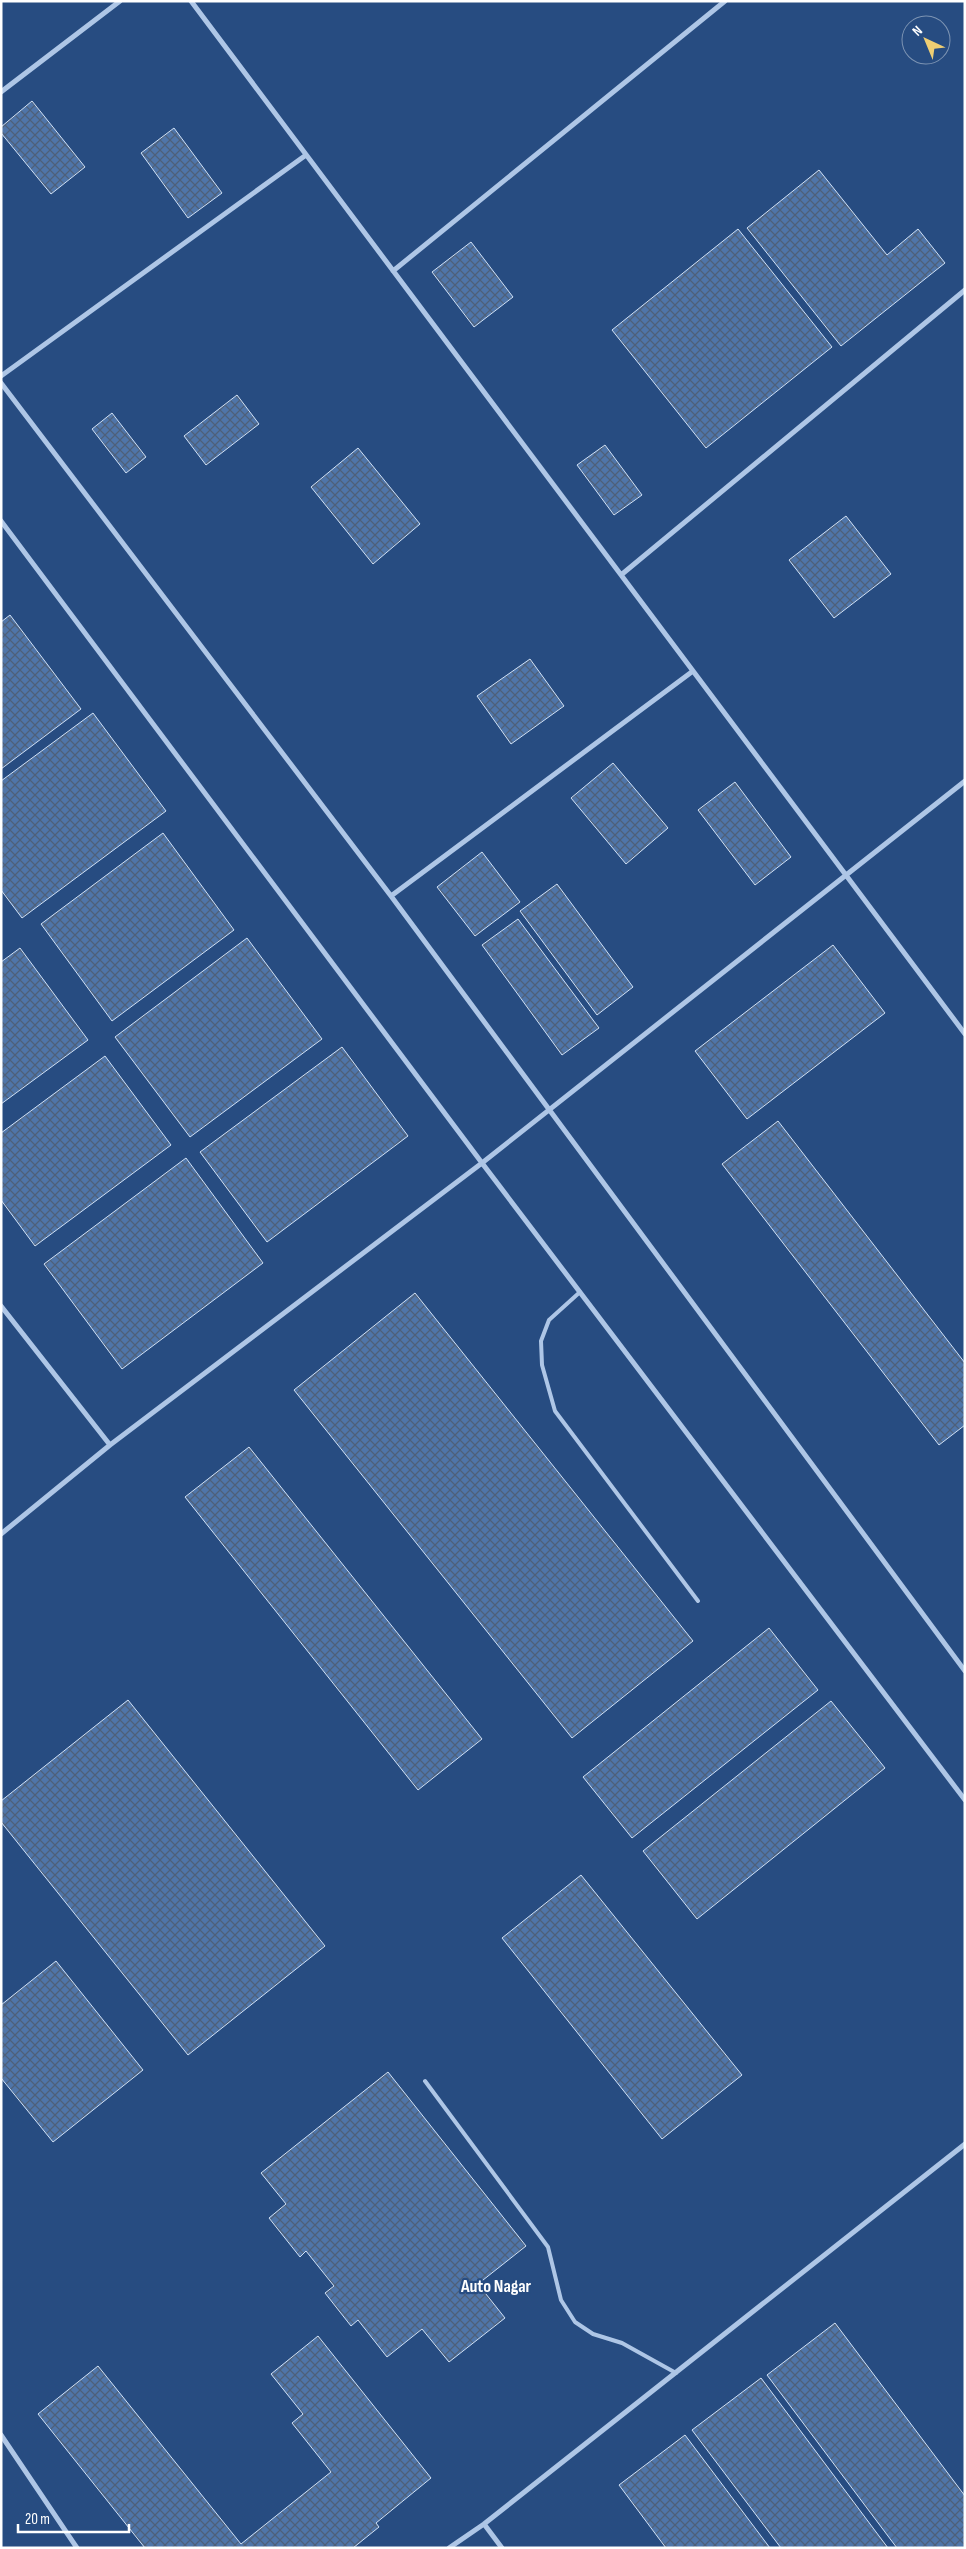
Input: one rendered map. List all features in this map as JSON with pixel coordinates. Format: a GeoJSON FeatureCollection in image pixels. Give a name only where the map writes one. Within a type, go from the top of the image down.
{"type":"FeatureCollection","features":[{"type":"Feature","properties":{"kind":"street"},"geometry":{"type":"LineString","coordinates":[[1,92],[120,1]]}},
{"type":"Feature","properties":{"kind":"street"},"geometry":{"type":"LineString","coordinates":[[191,1],[965,1034]]}},
{"type":"Feature","properties":{"kind":"street"},"geometry":{"type":"LineString","coordinates":[[393,271],[725,1]]}},
{"type":"Feature","properties":{"kind":"street"},"geometry":{"type":"LineString","coordinates":[[1,376],[306,155]]}},
{"type":"Feature","properties":{"kind":"street"},"geometry":{"type":"LineString","coordinates":[[621,576],[965,290]]}},
{"type":"Feature","properties":{"kind":"street"},"geometry":{"type":"LineString","coordinates":[[1,383],[391,896],[965,1671]]}},
{"type":"Feature","properties":{"kind":"street"},"geometry":{"type":"LineString","coordinates":[[1,521],[482,1163],[965,1800]]}},
{"type":"Feature","properties":{"kind":"street"},"geometry":{"type":"LineString","coordinates":[[391,896],[693,671]]}},
{"type":"Feature","properties":{"kind":"street"},"geometry":{"type":"LineString","coordinates":[[1,1534],[110,1445],[482,1163],[965,781]]}},
{"type":"Feature","properties":{"kind":"street"},"geometry":{"type":"LineString","coordinates":[[1,1306],[110,1445]]}},
{"type":"Feature","properties":{"kind":"street"},"geometry":{"type":"LineString","coordinates":[[449,2548],[484,2524],[965,2144]]}},
{"type":"Feature","properties":{"kind":"street"},"geometry":{"type":"LineString","coordinates":[[1,2435],[76,2548]]}},
{"type":"Feature","properties":{"kind":"street"},"geometry":{"type":"LineString","coordinates":[[484,2524],[502,2548]]}},
{"type":"Feature","properties":{"kind":"lane"},"geometry":{"type":"LineString","coordinates":[[580,1292],[549,1320],[541,1341],[542,1365],[555,1411],[698,1601]]}},
{"type":"Feature","properties":{"kind":"lane"},"geometry":{"type":"LineString","coordinates":[[425,2081],[548,2247],[561,2300],[575,2322],[594,2334],[622,2343],[676,2373]]}},
{"type":"Feature","properties":{"kind":"building"},"geometry":{"type":"Polygon","coordinates":[[[32,101],[85,167],[51,194],[1,133],[1,127],[32,101]]]}},
{"type":"Feature","properties":{"kind":"building"},"geometry":{"type":"Polygon","coordinates":[[[174,128],[222,193],[188,218],[141,153],[174,128]]]}},
{"type":"Feature","properties":{"kind":"building"},"geometry":{"type":"Polygon","coordinates":[[[819,170],[887,255],[918,229],[945,263],[841,346],[747,228],[819,170]]]}},
{"type":"Feature","properties":{"kind":"building"},"geometry":{"type":"Polygon","coordinates":[[[738,229],[832,347],[706,448],[612,330],[738,229]]]}},
{"type":"Feature","properties":{"kind":"building"},"geometry":{"type":"Polygon","coordinates":[[[471,242],[513,297],[474,327],[432,272],[471,242]]]}},
{"type":"Feature","properties":{"kind":"building"},"geometry":{"type":"Polygon","coordinates":[[[237,395],[259,424],[206,465],[184,436],[237,395]]]}},
{"type":"Feature","properties":{"kind":"building"},"geometry":{"type":"Polygon","coordinates":[[[112,413],[146,457],[126,473],[92,429],[112,413]]]}},
{"type":"Feature","properties":{"kind":"building"},"geometry":{"type":"Polygon","coordinates":[[[605,445],[642,495],[614,515],[577,465],[605,445]]]}},
{"type":"Feature","properties":{"kind":"building"},"geometry":{"type":"Polygon","coordinates":[[[358,448],[420,524],[373,564],[311,487],[358,448]]]}},
{"type":"Feature","properties":{"kind":"building"},"geometry":{"type":"Polygon","coordinates":[[[846,516],[891,574],[834,618],[789,560],[846,516]]]}},
{"type":"Feature","properties":{"kind":"building"},"geometry":{"type":"Polygon","coordinates":[[[10,615],[81,709],[1,769],[1,622],[10,615]]]}},
{"type":"Feature","properties":{"kind":"building"},"geometry":{"type":"Polygon","coordinates":[[[530,659],[564,706],[511,744],[477,696],[530,659]]]}},
{"type":"Feature","properties":{"kind":"building"},"geometry":{"type":"Polygon","coordinates":[[[93,713],[166,811],[22,918],[1,890],[1,781],[93,713]]]}},
{"type":"Feature","properties":{"kind":"building"},"geometry":{"type":"Polygon","coordinates":[[[613,763],[668,828],[626,864],[571,798],[613,763]]]}},
{"type":"Feature","properties":{"kind":"building"},"geometry":{"type":"Polygon","coordinates":[[[735,782],[791,857],[755,885],[698,810],[735,782]]]}},
{"type":"Feature","properties":{"kind":"building"},"geometry":{"type":"Polygon","coordinates":[[[163,833],[234,930],[112,1021],[41,924],[163,833]]]}},
{"type":"Feature","properties":{"kind":"building"},"geometry":{"type":"Polygon","coordinates":[[[482,852],[520,902],[475,936],[437,887],[482,852]]]}},
{"type":"Feature","properties":{"kind":"building"},"geometry":{"type":"Polygon","coordinates":[[[557,884],[633,987],[597,1015],[520,911],[557,884]]]}},
{"type":"Feature","properties":{"kind":"building"},"geometry":{"type":"Polygon","coordinates":[[[518,919],[599,1028],[562,1055],[482,945],[518,919]]]}},
{"type":"Feature","properties":{"kind":"building"},"geometry":{"type":"Polygon","coordinates":[[[247,938],[322,1039],[190,1137],[115,1037],[247,938]]]}},
{"type":"Feature","properties":{"kind":"building"},"geometry":{"type":"Polygon","coordinates":[[[833,945],[885,1013],[747,1119],[695,1051],[833,945]]]}},
{"type":"Feature","properties":{"kind":"building"},"geometry":{"type":"Polygon","coordinates":[[[20,948],[88,1040],[1,1104],[1,962],[20,948]]]}},
{"type":"Feature","properties":{"kind":"building"},"geometry":{"type":"Polygon","coordinates":[[[342,1047],[408,1136],[267,1242],[200,1152],[342,1047]]]}},
{"type":"Feature","properties":{"kind":"building"},"geometry":{"type":"Polygon","coordinates":[[[105,1056],[171,1145],[35,1246],[1,1200],[1,1133],[105,1056]]]}},
{"type":"Feature","properties":{"kind":"building"},"geometry":{"type":"Polygon","coordinates":[[[778,1121],[965,1363],[965,1425],[939,1445],[722,1164],[778,1121]]]}},
{"type":"Feature","properties":{"kind":"building"},"geometry":{"type":"Polygon","coordinates":[[[186,1158],[263,1263],[122,1369],[44,1264],[186,1158]]]}},
{"type":"Feature","properties":{"kind":"building"},"geometry":{"type":"Polygon","coordinates":[[[415,1293],[693,1641],[572,1738],[294,1390],[415,1293]]]}},
{"type":"Feature","properties":{"kind":"building"},"geometry":{"type":"Polygon","coordinates":[[[249,1447],[482,1739],[418,1790],[185,1497],[249,1447]]]}},
{"type":"Feature","properties":{"kind":"building"},"geometry":{"type":"Polygon","coordinates":[[[769,1628],[818,1690],[632,1838],[583,1777],[769,1628]]]}},
{"type":"Feature","properties":{"kind":"building"},"geometry":{"type":"Polygon","coordinates":[[[128,1700],[325,1946],[188,2055],[1,1822],[1,1801],[128,1700]]]}},
{"type":"Feature","properties":{"kind":"building"},"geometry":{"type":"Polygon","coordinates":[[[831,1701],[885,1768],[697,1919],[643,1851],[831,1701]]]}},
{"type":"Feature","properties":{"kind":"building"},"geometry":{"type":"Polygon","coordinates":[[[581,1875],[742,2075],[662,2139],[502,1938],[581,1875]]]}},
{"type":"Feature","properties":{"kind":"building"},"geometry":{"type":"Polygon","coordinates":[[[56,1961],[143,2070],[53,2142],[1,2078],[1,2005],[56,1961]]]}},
{"type":"Feature","properties":{"kind":"building"},"geometry":{"type":"Polygon","coordinates":[[[388,2072],[526,2246],[478,2284],[505,2318],[449,2362],[422,2329],[387,2357],[358,2320],[351,2326],[325,2293],[334,2286],[306,2251],[300,2257],[269,2218],[286,2204],[261,2173],[388,2072]]]}},
{"type":"Feature","properties":{"kind":"building"},"geometry":{"type":"Polygon","coordinates":[[[835,2323],[965,2496],[965,2548],[897,2548],[767,2375],[835,2323]]]}},
{"type":"Feature","properties":{"kind":"building"},"geometry":{"type":"Polygon","coordinates":[[[318,2336],[431,2478],[376,2523],[379,2527],[353,2548],[145,2548],[38,2414],[98,2366],[241,2544],[331,2472],[292,2423],[303,2414],[271,2374],[318,2336]]]}},
{"type":"Feature","properties":{"kind":"building"},"geometry":{"type":"Polygon","coordinates":[[[761,2378],[888,2548],[781,2548],[692,2430],[761,2378]]]}},
{"type":"Feature","properties":{"kind":"building"},"geometry":{"type":"Polygon","coordinates":[[[685,2435],[770,2548],[666,2548],[619,2485],[685,2435]]]}},
{"type":"Feature","properties":{"kind":"district","name":"Auto Nagar"},"geometry":{"type":"Point","coordinates":[496,2286]}}]}
